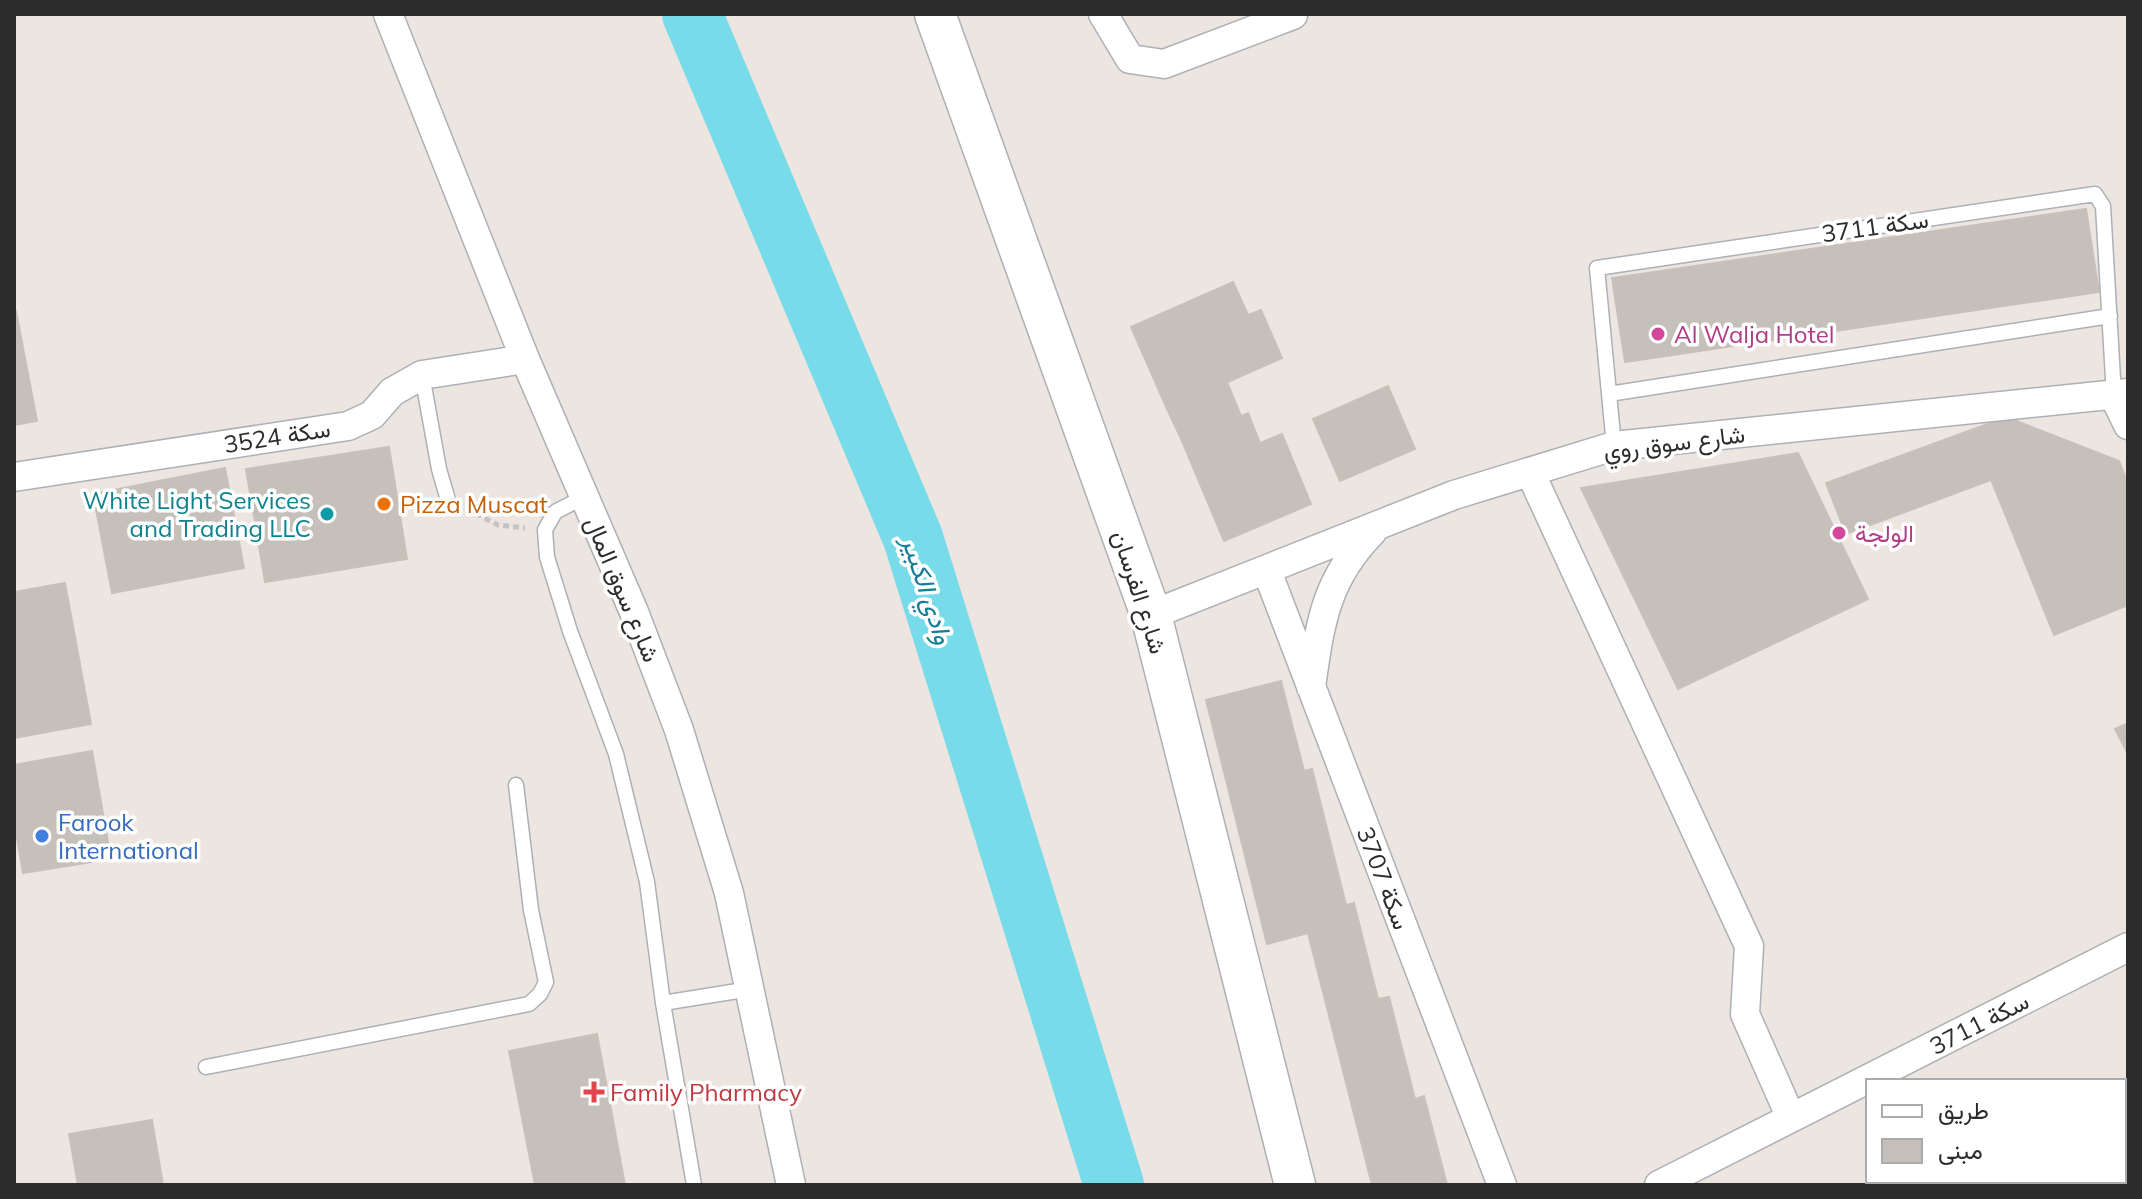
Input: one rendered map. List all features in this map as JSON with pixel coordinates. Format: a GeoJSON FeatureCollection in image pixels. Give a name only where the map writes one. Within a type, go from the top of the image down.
{"type":"FeatureCollection","features":[{"type":"Feature","properties":{"kind":"street","name":"شارع سوق المال"},"geometry":{"type":"LineString","coordinates":[[388,14],[525,359],[634,612],[679,730],[729,893],[791,1185]]}},
{"type":"Feature","properties":{"kind":"street","name":"شارع الفرسان"},"geometry":{"type":"LineString","coordinates":[[935,14],[1151,615],[1295,1185]]}},
{"type":"Feature","properties":{"kind":"street"},"geometry":{"type":"LineString","coordinates":[[1103,14],[1130,59],[1164,64],[1293,15]]}},
{"type":"Feature","properties":{"kind":"street","name":"سكة 3524"},"geometry":{"type":"LineString","coordinates":[[14,477],[348,426],[372,415],[392,392],[422,375],[525,359]]}},
{"type":"Feature","properties":{"kind":"street","name":"شارع سوق روي"},"geometry":{"type":"LineString","coordinates":[[1151,615],[1454,495],[1614,446],[2121,395]]}},
{"type":"Feature","properties":{"kind":"street","name":"سكة 3711"},"geometry":{"type":"LineString","coordinates":[[2121,395],[2128,425]]}},
{"type":"Feature","properties":{"kind":"street"},"geometry":{"type":"LineString","coordinates":[[1530,472],[1749,946],[1745,1014],[1791,1118]]}},
{"type":"Feature","properties":{"kind":"street"},"geometry":{"type":"LineString","coordinates":[[1311,688],[1320,627],[1338,575],[1351,553],[1378,525]]}},
{"type":"Feature","properties":{"kind":"street","name":"سكة 3707"},"geometry":{"type":"LineString","coordinates":[[1267,571],[1502,1185]]}},
{"type":"Feature","properties":{"kind":"street","name":"سكة 3711"},"geometry":{"type":"LineString","coordinates":[[1868,1079],[2128,947]]}},
{"type":"Feature","properties":{"kind":"street","name":"سكة 3711"},"geometry":{"type":"LineString","coordinates":[[1659,1185],[1866,1080]]}},
{"type":"Feature","properties":{"kind":"lane","name":"سكة 3711"},"geometry":{"type":"LineString","coordinates":[[1614,446],[1597,268],[2095,194],[2103,206],[2110,316],[2121,395]]}},
{"type":"Feature","properties":{"kind":"lane"},"geometry":{"type":"LineString","coordinates":[[1609,394],[2110,316]]}},
{"type":"Feature","properties":{"kind":"lane"},"geometry":{"type":"LineString","coordinates":[[422,375],[448,500]]}},
{"type":"Feature","properties":{"kind":"lane"},"geometry":{"type":"LineString","coordinates":[[584,497],[555,512],[545,530],[553,582],[616,754],[647,882],[663,1003],[694,1185]]}},
{"type":"Feature","properties":{"kind":"lane"},"geometry":{"type":"LineString","coordinates":[[206,1067],[529,1004],[540,994],[546,982],[531,910],[516,785]]}},
{"type":"Feature","properties":{"kind":"lane"},"geometry":{"type":"LineString","coordinates":[[663,1003],[750,989]]}},
{"type":"Feature","properties":{"kind":"path"},"geometry":{"type":"LineString","coordinates":[[448,500],[498,525],[545,530]]}},
{"type":"Feature","properties":{"kind":"building"},"geometry":{"type":"Polygon","coordinates":[[[2086,209],[2099,292],[1625,362],[1612,278],[2086,209]]]}},
{"type":"Feature","properties":{"kind":"building"},"geometry":{"type":"Polygon","coordinates":[[[1233,282],[1248,315],[1261,310],[1282,358],[1167,409],[1131,327],[1233,282]]]}},
{"type":"Feature","properties":{"kind":"building"},"geometry":{"type":"Polygon","coordinates":[[[14,311],[37,421],[14,425],[14,311]]]}},
{"type":"Feature","properties":{"kind":"building"},"geometry":{"type":"Polygon","coordinates":[[[1227,382],[1241,416],[1182,441],[1167,409],[1227,382]]]}},
{"type":"Feature","properties":{"kind":"building"},"geometry":{"type":"Polygon","coordinates":[[[1388,386],[1415,449],[1340,481],[1313,419],[1388,386]]]}},
{"type":"Feature","properties":{"kind":"building"},"geometry":{"type":"Polygon","coordinates":[[[1248,413],[1260,443],[1282,434],[1311,504],[1224,541],[1182,441],[1248,413]]]}},
{"type":"Feature","properties":{"kind":"building"},"geometry":{"type":"Polygon","coordinates":[[[2006,417],[2119,461],[2128,484],[2128,605],[2054,635],[1971,430],[2006,417]]]}},
{"type":"Feature","properties":{"kind":"building"},"geometry":{"type":"Polygon","coordinates":[[[1971,430],[1991,480],[1846,534],[1826,483],[1971,430]]]}},
{"type":"Feature","properties":{"kind":"building","name":"White Light Services and Trading LLC"},"geometry":{"type":"Polygon","coordinates":[[[389,447],[407,559],[265,582],[246,469],[389,447]]]}},
{"type":"Feature","properties":{"kind":"building"},"geometry":{"type":"Polygon","coordinates":[[[1798,453],[1868,599],[1678,689],[1581,488],[1798,453]]]}},
{"type":"Feature","properties":{"kind":"building"},"geometry":{"type":"Polygon","coordinates":[[[225,468],[244,568],[112,593],[93,494],[225,468]]]}},
{"type":"Feature","properties":{"kind":"building"},"geometry":{"type":"Polygon","coordinates":[[[65,583],[91,724],[14,738],[14,592],[65,583]]]}},
{"type":"Feature","properties":{"kind":"building"},"geometry":{"type":"Polygon","coordinates":[[[1281,681],[1304,771],[1312,769],[1346,905],[1354,903],[1378,999],[1389,997],[1415,1099],[1424,1096],[1445,1177],[1412,1185],[1372,1185],[1308,933],[1267,944],[1206,700],[1281,681]]]}},
{"type":"Feature","properties":{"kind":"building"},"geometry":{"type":"Polygon","coordinates":[[[2128,723],[2128,754],[2115,729],[2128,723]]]}},
{"type":"Feature","properties":{"kind":"building"},"geometry":{"type":"Polygon","coordinates":[[[92,751],[111,859],[23,873],[14,821],[14,765],[92,751]]]}},
{"type":"Feature","properties":{"kind":"building"},"geometry":{"type":"Polygon","coordinates":[[[597,1034],[625,1185],[535,1185],[509,1051],[597,1034]]]}},
{"type":"Feature","properties":{"kind":"building"},"geometry":{"type":"Polygon","coordinates":[[[152,1120],[163,1185],[78,1185],[69,1134],[152,1120]]]}},
{"type":"Feature","properties":{"kind":"building"},"geometry":{"type":"Polygon","coordinates":[[[1445,1177],[1447,1185],[1412,1185],[1445,1177]]]}},
{"type":"Feature","properties":{"kind":"waterway","name":"وادي الكبير"},"geometry":{"type":"LineString","coordinates":[[692,14],[913,538],[1114,1185]]}},
{"type":"Feature","properties":{"kind":"place","name":"Al Walja Hotel"},"geometry":{"type":"Point","coordinates":[1658,334]}},
{"type":"Feature","properties":{"kind":"place","name":"Pizza Muscat"},"geometry":{"type":"Point","coordinates":[384,504]}},
{"type":"Feature","properties":{"kind":"place","name":"White Light Services and Trading LLC"},"geometry":{"type":"Point","coordinates":[327,514]}},
{"type":"Feature","properties":{"kind":"place","name":"الولجة"},"geometry":{"type":"Point","coordinates":[1839,533]}},
{"type":"Feature","properties":{"kind":"place","name":"Farook International"},"geometry":{"type":"Point","coordinates":[42,836]}},
{"type":"Feature","properties":{"kind":"place","name":"Family Pharmacy"},"geometry":{"type":"Point","coordinates":[594,1092]}}]}
